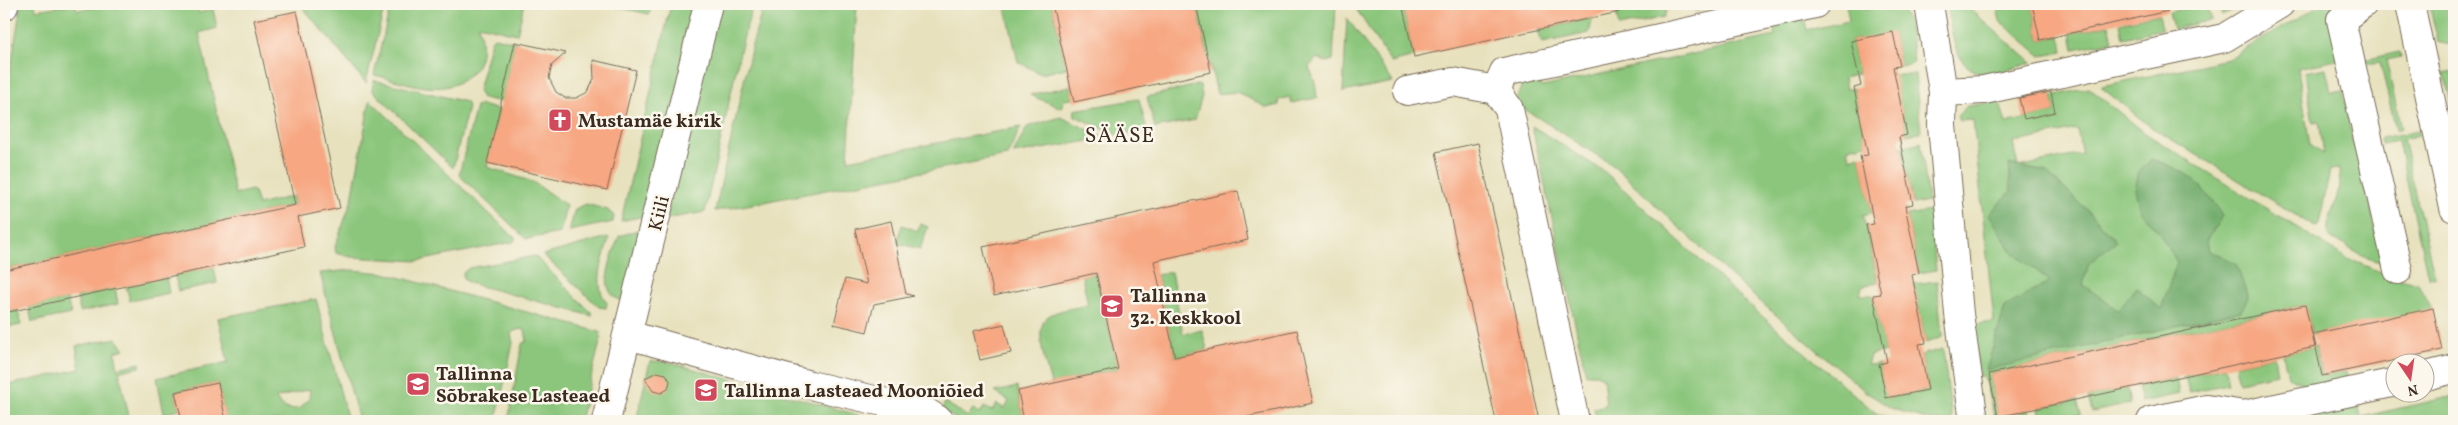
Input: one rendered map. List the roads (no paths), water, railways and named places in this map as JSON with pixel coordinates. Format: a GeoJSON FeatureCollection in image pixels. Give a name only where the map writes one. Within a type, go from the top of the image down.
{"type":"FeatureCollection","features":[{"type":"Feature","properties":{"kind":"street","name":"Kiili"},"geometry":{"type":"LineString","coordinates":[[606,421],[708,4]]}},
{"type":"Feature","properties":{"kind":"street"},"geometry":{"type":"LineString","coordinates":[[1496,90],[1504,72],[1815,4]]}},
{"type":"Feature","properties":{"kind":"street"},"geometry":{"type":"LineString","coordinates":[[1930,4],[1944,92],[1943,134],[1959,314],[1974,421]]}},
{"type":"Feature","properties":{"kind":"street"},"geometry":{"type":"LineString","coordinates":[[1944,92],[1984,90],[2224,38],[2280,4]]}},
{"type":"Feature","properties":{"kind":"street"},"geometry":{"type":"LineString","coordinates":[[2363,4],[2341,20],[2398,270]]}},
{"type":"Feature","properties":{"kind":"street"},"geometry":{"type":"LineString","coordinates":[[2410,4],[2454,208]]}},
{"type":"Feature","properties":{"kind":"street"},"geometry":{"type":"LineString","coordinates":[[1408,92],[1453,82],[1496,90],[1509,109],[1575,421]]}},
{"type":"Feature","properties":{"kind":"street"},"geometry":{"type":"LineString","coordinates":[[628,335],[810,385],[926,412],[940,421]]}},
{"type":"Feature","properties":{"kind":"street"},"geometry":{"type":"LineString","coordinates":[[2436,374],[2454,369]]}},
{"type":"Feature","properties":{"kind":"street"},"geometry":{"type":"LineString","coordinates":[[2151,421],[2207,409],[2245,418],[2386,384]]}},
{"type":"Feature","properties":{"kind":"place","name":"Mustamäe kirik"},"geometry":{"type":"Point","coordinates":[560,120]}},
{"type":"Feature","properties":{"kind":"place","name":"Tallinna 32. Keskkool"},"geometry":{"type":"Point","coordinates":[1112,306]}},
{"type":"Feature","properties":{"kind":"place","name":"Tallinna Sõbrakese Lasteaed"},"geometry":{"type":"Point","coordinates":[418,384]}},
{"type":"Feature","properties":{"kind":"place","name":"Tallinna Lasteaed Mooniõied"},"geometry":{"type":"Point","coordinates":[706,390]}},
{"type":"Feature","properties":{"kind":"district","name":"SÄÄSE"},"geometry":{"type":"Point","coordinates":[1120,135]}}]}
